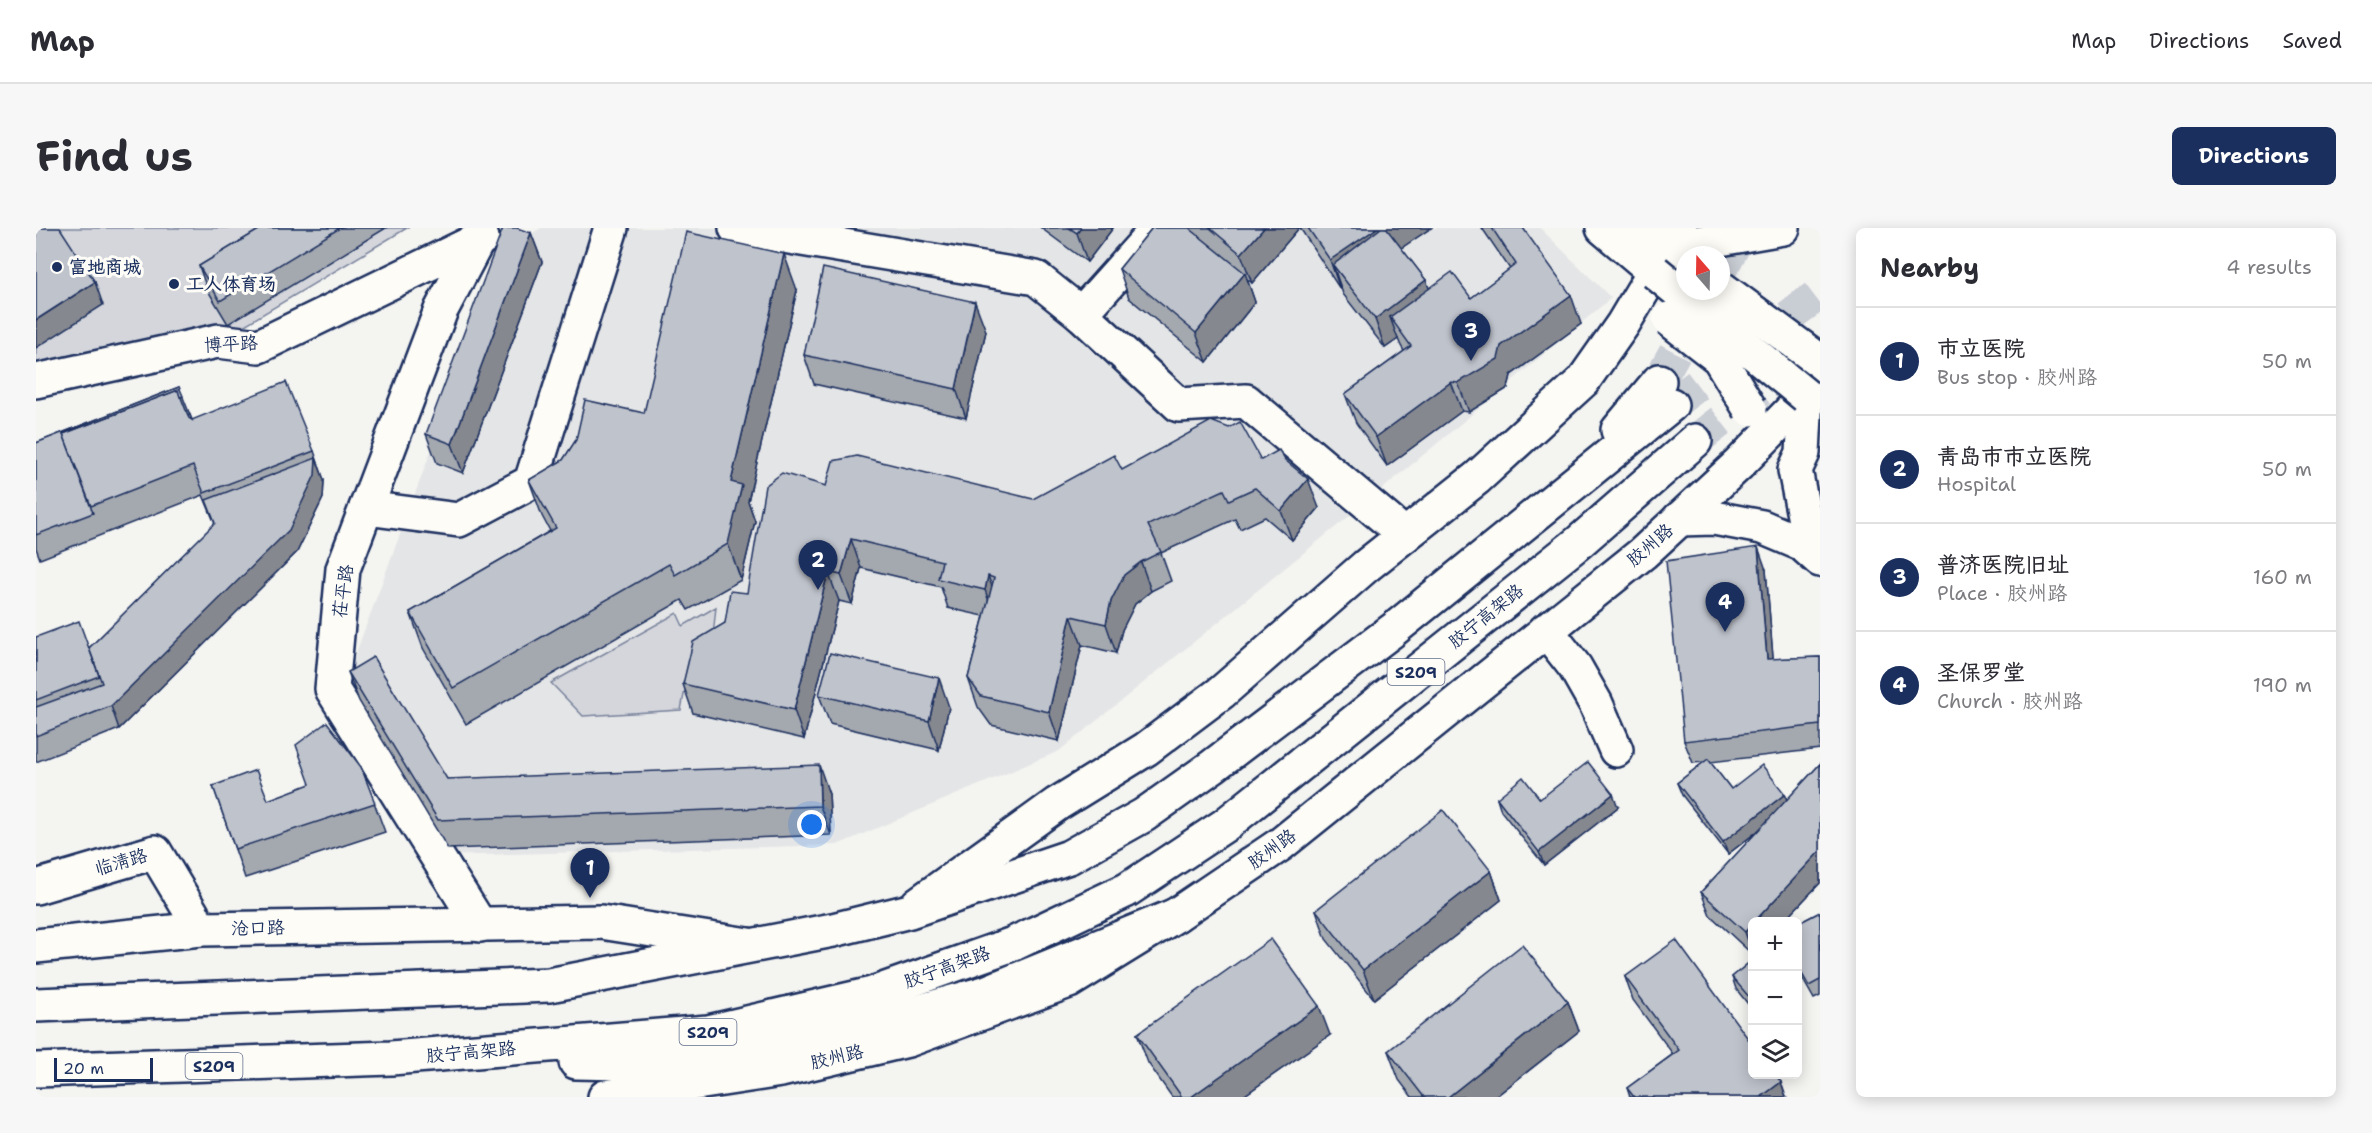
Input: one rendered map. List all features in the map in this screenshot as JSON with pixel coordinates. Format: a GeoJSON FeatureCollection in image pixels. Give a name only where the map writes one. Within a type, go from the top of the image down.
{"type":"FeatureCollection","features":[{"type":"Feature","properties":{"kind":"main road"},"geometry":{"type":"LineString","coordinates":[[366,508],[459,520],[531,482],[611,228]]}},
{"type":"Feature","properties":{"kind":"main road"},"geometry":{"type":"LineString","coordinates":[[736,228],[1036,278],[1081,314],[1179,405],[1246,401],[1405,535]]}},
{"type":"Feature","properties":{"kind":"main road"},"geometry":{"type":"LineString","coordinates":[[1081,314],[1158,228]]}},
{"type":"Feature","properties":{"kind":"main road"},"geometry":{"type":"LineString","coordinates":[[1603,228],[1666,247],[1783,228]]}},
{"type":"Feature","properties":{"kind":"main road","name":"茌平路"},"geometry":{"type":"LineString","coordinates":[[480,925],[332,689],[343,569],[441,310],[487,234]]}},
{"type":"Feature","properties":{"kind":"main road","name":"博平路"},"geometry":{"type":"LineString","coordinates":[[36,381],[218,341],[259,346],[487,234]]}},
{"type":"Feature","properties":{"kind":"main road"},"geometry":{"type":"LineString","coordinates":[[910,911],[1057,804],[1146,749],[1213,699],[1366,567],[1478,478],[1583,381],[1623,324],[1666,247]]}},
{"type":"Feature","properties":{"kind":"main road"},"geometry":{"type":"LineString","coordinates":[[1666,247],[1815,395],[1803,453],[1795,470],[1807,531],[1820,552]]}},
{"type":"Feature","properties":{"kind":"main road"},"geometry":{"type":"LineString","coordinates":[[1730,295],[1820,361]]}},
{"type":"Feature","properties":{"kind":"main road"},"geometry":{"type":"LineString","coordinates":[[1623,324],[1647,318],[1669,319],[1719,358],[1750,409],[1752,435],[1739,465]]}},
{"type":"Feature","properties":{"kind":"main road","name":"S209"},"geometry":{"type":"LineString","coordinates":[[36,1005],[549,986],[833,930],[910,911],[1069,857],[1144,815],[1213,766],[1393,630],[1573,485],[1665,393]]}},
{"type":"Feature","properties":{"kind":"main road","name":"胶州路"},"geometry":{"type":"LineString","coordinates":[[605,1097],[781,1070],[908,1040],[1069,981],[1176,915],[1281,844],[1643,553],[1815,395]]}},
{"type":"Feature","properties":{"kind":"main road","name":"胶宁高架路"},"geometry":{"type":"LineString","coordinates":[[36,1070],[391,1058],[708,1032],[872,994],[1013,944],[1127,890],[1234,817],[1578,543],[1695,441]]}},
{"type":"Feature","properties":{"kind":"main road"},"geometry":{"type":"LineString","coordinates":[[1679,519],[1714,518],[1762,527],[1802,544],[1820,560]]}},
{"type":"Feature","properties":{"kind":"main road"},"geometry":{"type":"LineString","coordinates":[[1546,630],[1575,667],[1596,704],[1616,750]]}},
{"type":"Feature","properties":{"kind":"main road","name":"临清路"},"geometry":{"type":"LineString","coordinates":[[36,887],[155,852],[201,929]]}},
{"type":"Feature","properties":{"kind":"main road"},"geometry":{"type":"LineString","coordinates":[[391,1058],[622,1063],[709,1054],[861,1028],[985,993],[1176,915]]}},
{"type":"Feature","properties":{"kind":"main road"},"geometry":{"type":"LineString","coordinates":[[480,925],[601,922],[748,945]]}},
{"type":"Feature","properties":{"kind":"main road","name":"沧口路"},"geometry":{"type":"LineString","coordinates":[[36,946],[201,929],[480,925]]}},
{"type":"Feature","properties":{"kind":"shaded area","name":"工人体育场"},"geometry":{"type":"Polygon","coordinates":[[[36,228],[407,228],[218,341],[36,381],[36,228]]]}},
{"type":"Feature","properties":{"kind":"shaded area"},"geometry":{"type":"Polygon","coordinates":[[[541,228],[1540,228],[1611,298],[1374,496],[1059,751],[837,845],[441,856],[344,685],[506,249],[541,228]]]}},
{"type":"Feature","properties":{"kind":"shaded area"},"geometry":{"type":"Polygon","coordinates":[[[716,607],[712,645],[692,654],[681,710],[583,716],[551,683],[677,613],[683,626],[716,607]]]}},
{"type":"Feature","properties":{"kind":"building","name":"富地商城"},"geometry":{"type":"Polygon","coordinates":[[[36,228],[60,228],[95,282],[36,320],[36,228]]]}},
{"type":"Feature","properties":{"kind":"building"},"geometry":{"type":"Polygon","coordinates":[[[262,228],[340,228],[220,301],[199,266],[262,228]]]}},
{"type":"Feature","properties":{"kind":"building"},"geometry":{"type":"Polygon","coordinates":[[[503,228],[517,228],[531,233],[452,444],[426,434],[503,228]]]}},
{"type":"Feature","properties":{"kind":"building"},"geometry":{"type":"Polygon","coordinates":[[[1069,228],[1081,228],[1077,233],[1069,228]]]}},
{"type":"Feature","properties":{"kind":"building"},"geometry":{"type":"Polygon","coordinates":[[[1152,228],[1189,228],[1245,273],[1196,333],[1119,269],[1152,228]]]}},
{"type":"Feature","properties":{"kind":"building"},"geometry":{"type":"Polygon","coordinates":[[[1210,228],[1264,228],[1241,254],[1210,228]]]}},
{"type":"Feature","properties":{"kind":"building"},"geometry":{"type":"Polygon","coordinates":[[[1308,228],[1377,228],[1330,260],[1308,228]]]}},
{"type":"Feature","properties":{"kind":"building"},"geometry":{"type":"Polygon","coordinates":[[[1381,228],[1386,228],[1426,280],[1375,319],[1333,265],[1381,228]]]}},
{"type":"Feature","properties":{"kind":"building"},"geometry":{"type":"Polygon","coordinates":[[[1492,228],[1523,228],[1571,295],[1501,346],[1498,359],[1458,383],[1451,382],[1376,437],[1345,394],[1411,346],[1390,317],[1452,272],[1471,298],[1516,264],[1492,228]]]}},
{"type":"Feature","properties":{"kind":"building"},"geometry":{"type":"Polygon","coordinates":[[[686,232],[784,254],[731,482],[742,485],[728,544],[675,575],[669,564],[453,688],[410,612],[556,528],[529,480],[563,460],[576,440],[585,400],[644,413],[686,232]]]}},
{"type":"Feature","properties":{"kind":"building"},"geometry":{"type":"Polygon","coordinates":[[[823,268],[975,302],[956,389],[804,355],[823,268]]]}},
{"type":"Feature","properties":{"kind":"building"},"geometry":{"type":"Polygon","coordinates":[[[286,382],[314,451],[204,493],[193,466],[91,506],[63,434],[178,390],[189,418],[192,420],[286,382]]]}},
{"type":"Feature","properties":{"kind":"building"},"geometry":{"type":"Polygon","coordinates":[[[179,387],[183,396],[180,397],[178,390],[63,434],[93,513],[36,535],[36,443],[179,387]]]}},
{"type":"Feature","properties":{"kind":"building"},"geometry":{"type":"Polygon","coordinates":[[[1211,421],[1229,428],[1240,422],[1261,460],[1279,450],[1285,460],[1308,479],[1281,511],[1255,488],[1229,500],[1224,490],[1148,525],[1161,552],[1141,562],[1124,575],[1111,601],[1106,624],[1071,616],[1049,712],[981,696],[968,678],[994,578],[988,576],[985,590],[938,579],[942,561],[851,539],[841,575],[828,572],[794,710],[683,684],[693,642],[725,623],[730,591],[747,593],[765,486],[782,473],[826,486],[833,461],[857,456],[1033,499],[1114,455],[1122,470],[1211,421]]]}},
{"type":"Feature","properties":{"kind":"building"},"geometry":{"type":"Polygon","coordinates":[[[316,458],[315,475],[289,530],[111,706],[36,736],[36,707],[102,683],[89,648],[215,523],[206,500],[316,458]]]}},
{"type":"Feature","properties":{"kind":"building"},"geometry":{"type":"Polygon","coordinates":[[[1758,547],[1767,659],[1820,657],[1820,725],[1684,741],[1666,561],[1758,547]]]}},
{"type":"Feature","properties":{"kind":"building"},"geometry":{"type":"Polygon","coordinates":[[[79,621],[99,676],[36,700],[36,637],[79,621]]]}},
{"type":"Feature","properties":{"kind":"building"},"geometry":{"type":"Polygon","coordinates":[[[830,653],[939,678],[929,721],[819,695],[830,653]]]}},
{"type":"Feature","properties":{"kind":"building"},"geometry":{"type":"Polygon","coordinates":[[[373,657],[447,779],[819,765],[820,806],[438,820],[348,672],[373,657]]]}},
{"type":"Feature","properties":{"kind":"building"},"geometry":{"type":"Polygon","coordinates":[[[327,722],[361,767],[375,803],[235,849],[213,786],[256,770],[268,800],[310,784],[296,745],[327,722]]]}},
{"type":"Feature","properties":{"kind":"building"},"geometry":{"type":"Polygon","coordinates":[[[1708,759],[1731,789],[1762,765],[1785,794],[1723,842],[1677,783],[1708,759]]]}},
{"type":"Feature","properties":{"kind":"building"},"geometry":{"type":"Polygon","coordinates":[[[1588,762],[1613,794],[1539,852],[1497,798],[1523,777],[1540,799],[1588,762]]]}},
{"type":"Feature","properties":{"kind":"building"},"geometry":{"type":"Polygon","coordinates":[[[1820,764],[1820,851],[1759,917],[1748,917],[1748,929],[1745,932],[1701,892],[1820,764]]]}},
{"type":"Feature","properties":{"kind":"building"},"geometry":{"type":"Polygon","coordinates":[[[1443,810],[1491,871],[1363,970],[1316,910],[1443,810]]]}},
{"type":"Feature","properties":{"kind":"building"},"geometry":{"type":"Polygon","coordinates":[[[1820,912],[1820,980],[1809,986],[1802,974],[1802,921],[1820,912]]]}},
{"type":"Feature","properties":{"kind":"building"},"geometry":{"type":"Polygon","coordinates":[[[1271,939],[1319,1006],[1191,1097],[1182,1097],[1137,1034],[1271,939]]]}},
{"type":"Feature","properties":{"kind":"building"},"geometry":{"type":"Polygon","coordinates":[[[1676,940],[1748,1039],[1748,1079],[1779,1079],[1781,1082],[1761,1097],[1634,1097],[1627,1088],[1679,1050],[1625,977],[1676,940]]]}},
{"type":"Feature","properties":{"kind":"building"},"geometry":{"type":"Polygon","coordinates":[[[1522,945],[1568,1002],[1448,1097],[1424,1097],[1388,1051],[1522,945]]]}},
{"type":"Feature","properties":{"kind":"building"},"geometry":{"type":"Polygon","coordinates":[[[1748,963],[1748,996],[1732,977],[1748,963]]]}},
{"type":"Feature","properties":{"kind":"tunnel"},"geometry":{"type":"LineString","coordinates":[[1730,253],[1744,228]]}},
{"type":"Feature","properties":{"kind":"tunnel"},"geometry":{"type":"LineString","coordinates":[[1671,405],[1820,293]]}},
{"type":"Feature","properties":{"kind":"tunnel"},"geometry":{"type":"LineString","coordinates":[[1659,381],[1699,308]]}},
{"type":"Feature","properties":{"kind":"tunnel"},"geometry":{"type":"LineString","coordinates":[[1695,441],[1820,344]]}},
{"type":"Feature","properties":{"kind":"place","name":"富地商城"},"geometry":{"type":"Point","coordinates":[57,267]}},
{"type":"Feature","properties":{"kind":"place","name":"工人体育场"},"geometry":{"type":"Point","coordinates":[174,284]}},
{"type":"Feature","properties":{"kind":"place","name":"普济医院旧址"},"geometry":{"type":"Point","coordinates":[1471,361]}},
{"type":"Feature","properties":{"kind":"place","name":"青岛市市立医院"},"geometry":{"type":"Point","coordinates":[818,590]}},
{"type":"Feature","properties":{"kind":"place","name":"圣保罗堂"},"geometry":{"type":"Point","coordinates":[1725,632]}},
{"type":"Feature","properties":{"kind":"place","name":"市立医院"},"geometry":{"type":"Point","coordinates":[590,898]}}]}
